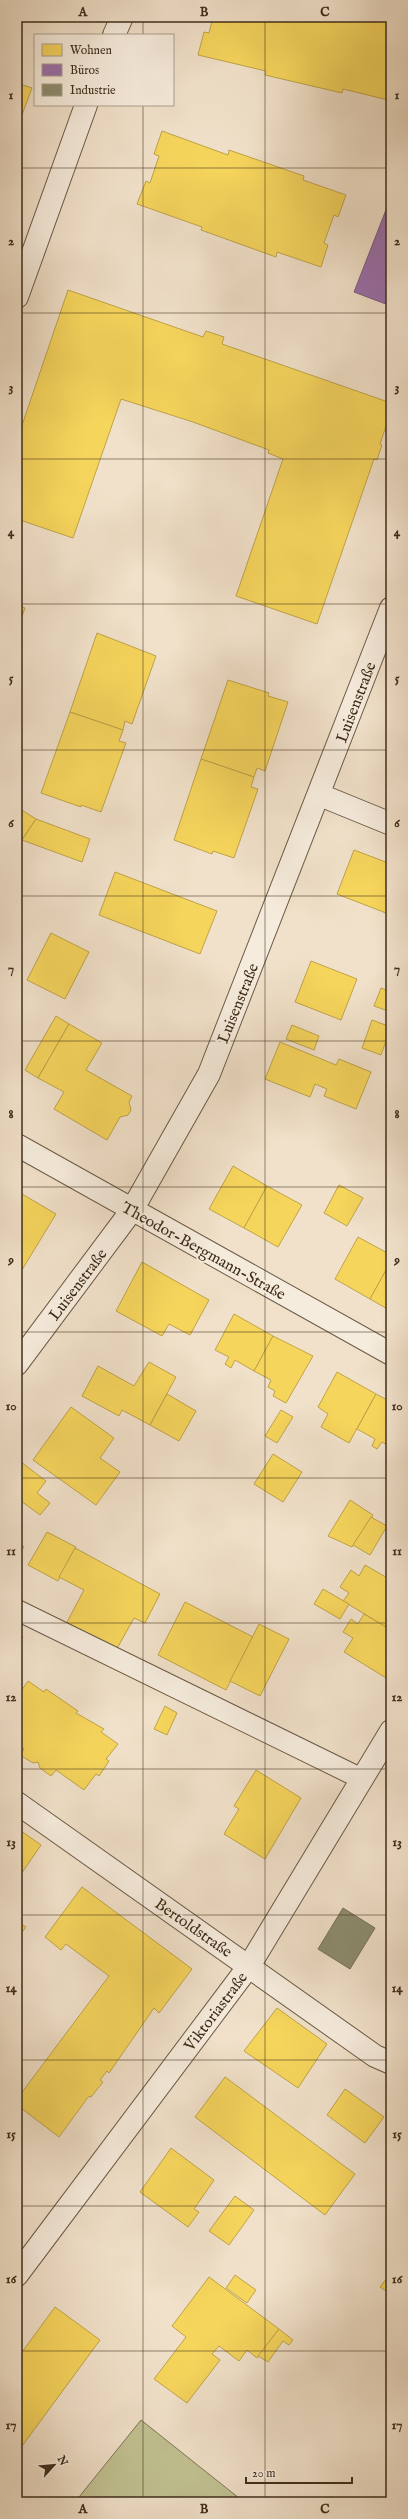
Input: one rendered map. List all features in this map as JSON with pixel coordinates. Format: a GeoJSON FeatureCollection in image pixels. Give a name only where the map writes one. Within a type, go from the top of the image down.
{"type":"FeatureCollection","features":[{"type":"Feature","properties":{"kind":"street"},"geometry":{"type":"LineString","coordinates":[[114,34],[122,17]]}},
{"type":"Feature","properties":{"kind":"street"},"geometry":{"type":"LineString","coordinates":[[17,297],[86,106]]}},
{"type":"Feature","properties":{"kind":"street","name":"Luisenstraße"},"geometry":{"type":"LineString","coordinates":[[17,1364],[132,1210],[209,1074],[320,795],[391,608]]}},
{"type":"Feature","properties":{"kind":"street"},"geometry":{"type":"LineString","coordinates":[[320,795],[391,824]]}},
{"type":"Feature","properties":{"kind":"street","name":"Theodor-Bergmann-Straße"},"geometry":{"type":"LineString","coordinates":[[17,1145],[391,1354]]}},
{"type":"Feature","properties":{"kind":"street","name":"Viktoriastraße"},"geometry":{"type":"LineString","coordinates":[[17,2275],[249,1966],[391,1731]]}},
{"type":"Feature","properties":{"kind":"street","name":"Bertoldstraße"},"geometry":{"type":"LineString","coordinates":[[17,1803],[375,2056],[391,2063]]}},
{"type":"Feature","properties":{"kind":"lane"},"geometry":{"type":"LineString","coordinates":[[17,1610],[362,1779]]}},
{"type":"Feature","properties":{"kind":"green space"},"geometry":{"type":"Polygon","coordinates":[[[141,2420],[244,2502],[75,2502],[141,2420]]]}},
{"type":"Feature","properties":{"kind":"building: Wohnen"},"geometry":{"type":"Polygon","coordinates":[[[213,17],[369,17],[391,22],[391,66],[389,76],[391,76],[391,87],[388,100],[343,89],[342,93],[265,75],[266,71],[198,55],[204,32],[209,33],[213,17]]]}},
{"type":"Feature","properties":{"kind":"building: Wohnen"},"geometry":{"type":"Polygon","coordinates":[[[17,83],[32,88],[17,128],[17,83]]]}},
{"type":"Feature","properties":{"kind":"building: Wohnen"},"geometry":{"type":"Polygon","coordinates":[[[162,131],[228,155],[229,150],[304,176],[303,180],[346,195],[338,217],[334,215],[324,243],[328,245],[321,267],[277,252],[276,257],[201,230],[202,227],[137,204],[146,181],[150,183],[159,156],[154,154],[162,131]]]}},
{"type":"Feature","properties":{"kind":"building: Wohnen"},"geometry":{"type":"Polygon","coordinates":[[[68,290],[203,337],[206,331],[224,337],[222,344],[391,403],[391,411],[380,444],[382,445],[377,460],[374,459],[317,624],[236,596],[283,459],[268,453],[269,450],[193,422],[121,399],[73,538],[17,519],[17,440],[68,290]]]}},
{"type":"Feature","properties":{"kind":"building: Wohnen"},"geometry":{"type":"Polygon","coordinates":[[[17,605],[25,608],[17,630],[17,605]]]}},
{"type":"Feature","properties":{"kind":"building: Wohnen"},"geometry":{"type":"Polygon","coordinates":[[[97,633],[156,656],[132,724],[125,721],[123,730],[70,712],[97,633]]]}},
{"type":"Feature","properties":{"kind":"building: Wohnen"},"geometry":{"type":"Polygon","coordinates":[[[228,680],[269,693],[268,696],[288,702],[265,771],[257,768],[254,777],[201,759],[228,680]]]}},
{"type":"Feature","properties":{"kind":"building: Wohnen"},"geometry":{"type":"Polygon","coordinates":[[[70,712],[123,730],[119,741],[126,743],[101,812],[81,805],[81,807],[41,793],[70,712]]]}},
{"type":"Feature","properties":{"kind":"building: Wohnen"},"geometry":{"type":"Polygon","coordinates":[[[201,759],[254,777],[251,787],[258,789],[234,858],[213,851],[212,854],[174,840],[201,759]]]}},
{"type":"Feature","properties":{"kind":"building: Wohnen"},"geometry":{"type":"Polygon","coordinates":[[[17,807],[36,819],[17,847],[17,807]]]}},
{"type":"Feature","properties":{"kind":"building: Wohnen"},"geometry":{"type":"Polygon","coordinates":[[[36,819],[90,839],[82,862],[22,840],[36,819]]]}},
{"type":"Feature","properties":{"kind":"building: Wohnen"},"geometry":{"type":"Polygon","coordinates":[[[354,850],[391,864],[391,915],[337,894],[354,850]]]}},
{"type":"Feature","properties":{"kind":"building: Wohnen"},"geometry":{"type":"Polygon","coordinates":[[[115,872],[217,911],[200,954],[99,915],[115,872]]]}},
{"type":"Feature","properties":{"kind":"building: Wohnen"},"geometry":{"type":"Polygon","coordinates":[[[51,933],[89,952],[65,999],[27,980],[51,933]]]}},
{"type":"Feature","properties":{"kind":"building: Wohnen"},"geometry":{"type":"Polygon","coordinates":[[[311,961],[357,979],[341,1020],[295,1002],[311,961]]]}},
{"type":"Feature","properties":{"kind":"building: Wohnen"},"geometry":{"type":"Polygon","coordinates":[[[381,988],[391,992],[391,1012],[374,1006],[381,988]]]}},
{"type":"Feature","properties":{"kind":"building: Wohnen"},"geometry":{"type":"Polygon","coordinates":[[[56,1016],[69,1024],[38,1078],[25,1070],[56,1016]]]}},
{"type":"Feature","properties":{"kind":"building: Wohnen"},"geometry":{"type":"Polygon","coordinates":[[[372,1020],[391,1027],[381,1055],[362,1048],[372,1020]]]}},
{"type":"Feature","properties":{"kind":"building: Wohnen"},"geometry":{"type":"Polygon","coordinates":[[[69,1024],[102,1043],[86,1070],[132,1096],[129,1102],[131,1110],[128,1115],[120,1117],[107,1140],[54,1109],[64,1092],[38,1078],[69,1024]]]}},
{"type":"Feature","properties":{"kind":"building: Wohnen"},"geometry":{"type":"Polygon","coordinates":[[[292,1025],[319,1036],[314,1050],[286,1039],[292,1025]]]}},
{"type":"Feature","properties":{"kind":"building: Wohnen"},"geometry":{"type":"Polygon","coordinates":[[[280,1042],[336,1065],[339,1059],[371,1072],[356,1109],[324,1096],[327,1089],[315,1084],[310,1097],[265,1079],[280,1042]]]}},
{"type":"Feature","properties":{"kind":"building: Wohnen"},"geometry":{"type":"Polygon","coordinates":[[[233,1166],[267,1186],[244,1228],[209,1209],[233,1166]]]}},
{"type":"Feature","properties":{"kind":"building: Wohnen"},"geometry":{"type":"Polygon","coordinates":[[[339,1185],[363,1198],[347,1226],[324,1213],[339,1185]]]}},
{"type":"Feature","properties":{"kind":"building: Wohnen"},"geometry":{"type":"Polygon","coordinates":[[[267,1186],[302,1205],[278,1247],[244,1228],[267,1186]]]}},
{"type":"Feature","properties":{"kind":"building: Wohnen"},"geometry":{"type":"Polygon","coordinates":[[[17,1191],[56,1214],[17,1278],[17,1191]]]}},
{"type":"Feature","properties":{"kind":"building: Wohnen"},"geometry":{"type":"Polygon","coordinates":[[[358,1237],[391,1255],[391,1261],[370,1299],[335,1279],[358,1237]]]}},
{"type":"Feature","properties":{"kind":"building: Wohnen"},"geometry":{"type":"Polygon","coordinates":[[[391,1261],[391,1311],[370,1299],[391,1261]]]}},
{"type":"Feature","properties":{"kind":"building: Wohnen"},"geometry":{"type":"Polygon","coordinates":[[[142,1262],[209,1300],[190,1335],[169,1324],[162,1336],[116,1311],[142,1262]]]}},
{"type":"Feature","properties":{"kind":"building: Wohnen"},"geometry":{"type":"Polygon","coordinates":[[[234,1314],[273,1336],[254,1371],[235,1360],[231,1368],[225,1364],[229,1357],[215,1350],[234,1314]]]}},
{"type":"Feature","properties":{"kind":"building: Wohnen"},"geometry":{"type":"Polygon","coordinates":[[[273,1336],[313,1356],[286,1403],[273,1396],[275,1391],[268,1387],[271,1380],[254,1371],[273,1336]]]}},
{"type":"Feature","properties":{"kind":"building: Wohnen"},"geometry":{"type":"Polygon","coordinates":[[[149,1362],[176,1377],[150,1425],[122,1410],[119,1416],[82,1396],[98,1366],[134,1386],[149,1362]]]}},
{"type":"Feature","properties":{"kind":"building: Wohnen"},"geometry":{"type":"Polygon","coordinates":[[[337,1372],[376,1394],[349,1443],[321,1427],[328,1414],[318,1407],[337,1372]]]}},
{"type":"Feature","properties":{"kind":"building: Wohnen"},"geometry":{"type":"Polygon","coordinates":[[[167,1394],[196,1411],[179,1441],[150,1425],[167,1394]]]}},
{"type":"Feature","properties":{"kind":"building: Wohnen"},"geometry":{"type":"Polygon","coordinates":[[[376,1394],[391,1402],[391,1447],[382,1442],[377,1449],[372,1446],[375,1439],[357,1429],[376,1394]]]}},
{"type":"Feature","properties":{"kind":"building: Wohnen"},"geometry":{"type":"Polygon","coordinates":[[[71,1407],[114,1438],[100,1458],[120,1472],[96,1505],[33,1460],[71,1407]]]}},
{"type":"Feature","properties":{"kind":"building: Wohnen"},"geometry":{"type":"Polygon","coordinates":[[[281,1410],[293,1417],[277,1443],[265,1436],[281,1410]]]}},
{"type":"Feature","properties":{"kind":"building: Wohnen"},"geometry":{"type":"Polygon","coordinates":[[[273,1454],[302,1472],[283,1502],[254,1484],[273,1454]]]}},
{"type":"Feature","properties":{"kind":"building: Wohnen"},"geometry":{"type":"Polygon","coordinates":[[[21,1462],[46,1481],[37,1493],[50,1503],[40,1515],[17,1498],[17,1468],[21,1462]]]}},
{"type":"Feature","properties":{"kind":"building: Wohnen"},"geometry":{"type":"Polygon","coordinates":[[[350,1500],[373,1515],[352,1547],[328,1536],[350,1500]]]}},
{"type":"Feature","properties":{"kind":"building: Wohnen"},"geometry":{"type":"Polygon","coordinates":[[[371,1517],[387,1526],[370,1555],[353,1545],[371,1517]]]}},
{"type":"Feature","properties":{"kind":"building: Wohnen"},"geometry":{"type":"Polygon","coordinates":[[[47,1532],[76,1547],[58,1581],[28,1565],[47,1532]]]}},
{"type":"Feature","properties":{"kind":"building: Wohnen"},"geometry":{"type":"Polygon","coordinates":[[[17,1542],[24,1547],[17,1556],[17,1542]]]}},
{"type":"Feature","properties":{"kind":"building: Wohnen"},"geometry":{"type":"Polygon","coordinates":[[[75,1548],[160,1594],[145,1623],[134,1618],[115,1652],[65,1626],[84,1590],[59,1577],[75,1548]]]}},
{"type":"Feature","properties":{"kind":"building: Wohnen"},"geometry":{"type":"Polygon","coordinates":[[[365,1565],[391,1580],[391,1630],[343,1601],[349,1593],[340,1587],[351,1570],[359,1576],[365,1565]]]}},
{"type":"Feature","properties":{"kind":"building: Wohnen"},"geometry":{"type":"Polygon","coordinates":[[[323,1589],[349,1604],[340,1619],[314,1604],[323,1589]]]}},
{"type":"Feature","properties":{"kind":"building: Wohnen"},"geometry":{"type":"Polygon","coordinates":[[[185,1602],[253,1637],[226,1690],[158,1655],[185,1602]]]}},
{"type":"Feature","properties":{"kind":"building: Wohnen"},"geometry":{"type":"Polygon","coordinates":[[[364,1614],[391,1630],[391,1681],[344,1652],[353,1638],[343,1632],[351,1619],[358,1624],[364,1614]]]}},
{"type":"Feature","properties":{"kind":"building: Wohnen"},"geometry":{"type":"Polygon","coordinates":[[[259,1624],[289,1639],[260,1696],[230,1681],[259,1624]]]}},
{"type":"Feature","properties":{"kind":"building: Wohnen"},"geometry":{"type":"Polygon","coordinates":[[[17,1633],[23,1637],[17,1645],[17,1633]]]}},
{"type":"Feature","properties":{"kind":"building: Wohnen"},"geometry":{"type":"Polygon","coordinates":[[[28,1681],[44,1692],[46,1689],[78,1711],[76,1713],[104,1729],[101,1732],[118,1744],[106,1759],[109,1761],[99,1776],[96,1774],[84,1790],[56,1770],[51,1776],[40,1768],[38,1762],[33,1763],[20,1755],[24,1749],[17,1743],[17,1697],[28,1681]]]}},
{"type":"Feature","properties":{"kind":"building: Wohnen"},"geometry":{"type":"Polygon","coordinates":[[[165,1706],[177,1713],[167,1735],[154,1729],[165,1706]]]}},
{"type":"Feature","properties":{"kind":"building: Wohnen"},"geometry":{"type":"Polygon","coordinates":[[[256,1770],[301,1798],[265,1859],[224,1834],[239,1809],[234,1806],[256,1770]]]}},
{"type":"Feature","properties":{"kind":"building: Wohnen"},"geometry":{"type":"Polygon","coordinates":[[[17,1828],[41,1845],[17,1880],[17,1828]]]}},
{"type":"Feature","properties":{"kind":"building: Wohnen"},"geometry":{"type":"Polygon","coordinates":[[[82,1887],[192,1969],[159,2013],[154,2008],[109,2073],[107,2071],[100,2080],[103,2082],[91,2097],[89,2096],[59,2137],[17,2105],[17,2099],[109,1976],[66,1944],[61,1950],[45,1937],[82,1887]]]}},
{"type":"Feature","properties":{"kind":"building: Wohnen"},"geometry":{"type":"Polygon","coordinates":[[[17,1921],[26,1927],[17,1939],[17,1921]]]}},
{"type":"Feature","properties":{"kind":"building: Wohnen"},"geometry":{"type":"Polygon","coordinates":[[[277,2008],[327,2044],[298,2088],[244,2051],[277,2008]]]}},
{"type":"Feature","properties":{"kind":"building: Wohnen"},"geometry":{"type":"Polygon","coordinates":[[[225,2077],[355,2174],[325,2215],[195,2117],[225,2077]]]}},
{"type":"Feature","properties":{"kind":"building: Wohnen"},"geometry":{"type":"Polygon","coordinates":[[[345,2089],[384,2117],[365,2143],[327,2115],[345,2089]]]}},
{"type":"Feature","properties":{"kind":"building: Wohnen"},"geometry":{"type":"Polygon","coordinates":[[[171,2148],[214,2180],[194,2209],[199,2212],[188,2227],[140,2192],[171,2148]]]}},
{"type":"Feature","properties":{"kind":"building: Wohnen"},"geometry":{"type":"Polygon","coordinates":[[[17,2162],[22,2165],[17,2171],[17,2162]]]}},
{"type":"Feature","properties":{"kind":"building: Wohnen"},"geometry":{"type":"Polygon","coordinates":[[[235,2196],[254,2210],[229,2245],[209,2231],[235,2196]]]}},
{"type":"Feature","properties":{"kind":"building: Wohnen"},"geometry":{"type":"Polygon","coordinates":[[[391,2273],[391,2294],[380,2287],[391,2273]]]}},
{"type":"Feature","properties":{"kind":"building: Wohnen"},"geometry":{"type":"Polygon","coordinates":[[[235,2275],[256,2290],[247,2303],[226,2288],[235,2275]]]}},
{"type":"Feature","properties":{"kind":"building: Wohnen"},"geometry":{"type":"Polygon","coordinates":[[[209,2277],[279,2329],[257,2358],[247,2350],[239,2361],[219,2346],[212,2354],[220,2360],[187,2403],[154,2379],[186,2337],[172,2326],[209,2277]]]}},
{"type":"Feature","properties":{"kind":"building: Wohnen"},"geometry":{"type":"Polygon","coordinates":[[[55,2307],[100,2340],[17,2453],[17,2359],[55,2307]]]}},
{"type":"Feature","properties":{"kind":"building: Wohnen"},"geometry":{"type":"Polygon","coordinates":[[[279,2329],[293,2340],[289,2345],[283,2341],[268,2362],[258,2356],[279,2329]]]}},
{"type":"Feature","properties":{"kind":"building: Büros"},"geometry":{"type":"Polygon","coordinates":[[[391,197],[391,306],[354,292],[391,197]]]}},
{"type":"Feature","properties":{"kind":"building: Industrie"},"geometry":{"type":"Polygon","coordinates":[[[343,1908],[375,1928],[350,1969],[318,1949],[343,1908]]]}}]}
